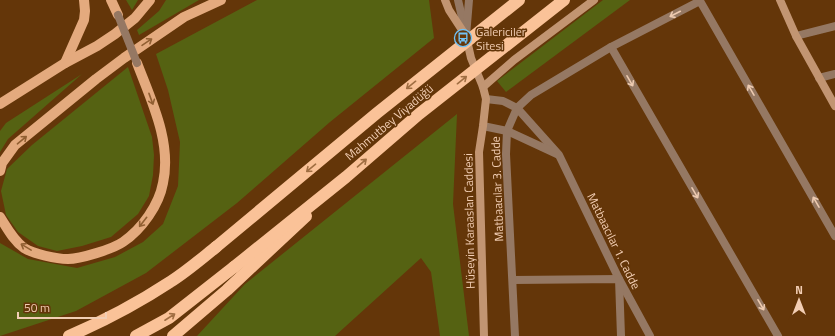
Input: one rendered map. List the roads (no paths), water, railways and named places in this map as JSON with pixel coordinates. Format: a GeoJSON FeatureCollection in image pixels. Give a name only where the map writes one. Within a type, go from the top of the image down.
{"type":"FeatureCollection","features":[{"type":"Feature","properties":{"kind":"highway","name":"Mahmutbey Viyadüğü"},"geometry":{"type":"LineString","coordinates":[[69,336],[110,317],[171,281],[216,247],[376,113],[518,0]]}},
{"type":"Feature","properties":{"kind":"highway","name":"Mahmutbey Viyadüğü"},"geometry":{"type":"LineString","coordinates":[[238,271],[425,109],[564,0]]}},
{"type":"Feature","properties":{"kind":"highway"},"geometry":{"type":"LineString","coordinates":[[136,336],[169,318],[238,271]]}},
{"type":"Feature","properties":{"kind":"highway"},"geometry":{"type":"LineString","coordinates":[[173,336],[238,271]]}},
{"type":"Feature","properties":{"kind":"main road"},"geometry":{"type":"LineString","coordinates":[[65,63],[84,20],[84,0]]}},
{"type":"Feature","properties":{"kind":"main road"},"geometry":{"type":"LineString","coordinates":[[111,0],[118,15]]}},
{"type":"Feature","properties":{"kind":"main road"},"geometry":{"type":"LineString","coordinates":[[0,104],[65,63],[116,34],[135,18],[150,0]]}},
{"type":"Feature","properties":{"kind":"main road"},"geometry":{"type":"LineString","coordinates":[[0,171],[2,163],[15,145],[96,79],[184,17],[221,0]]}},
{"type":"Feature","properties":{"kind":"main road"},"geometry":{"type":"LineString","coordinates":[[445,0],[449,10],[466,36]]}},
{"type":"Feature","properties":{"kind":"main road"},"geometry":{"type":"LineString","coordinates":[[483,87],[514,60],[594,0]]}},
{"type":"Feature","properties":{"kind":"main road"},"geometry":{"type":"LineString","coordinates":[[780,0],[796,36],[835,106]]}},
{"type":"Feature","properties":{"kind":"main road","name":"Hüseyin Karaaslan Caddesi"},"geometry":{"type":"LineString","coordinates":[[466,36],[471,58],[483,87],[486,99],[479,152],[484,336]]}},
{"type":"Feature","properties":{"kind":"main road"},"geometry":{"type":"LineString","coordinates":[[0,217],[11,235],[25,248],[44,256],[68,259],[96,253],[122,242],[143,224],[155,204],[163,184],[166,162],[163,141],[155,111],[138,63]]}},
{"type":"Feature","properties":{"kind":"street"},"geometry":{"type":"LineString","coordinates":[[458,0],[466,36]]}},
{"type":"Feature","properties":{"kind":"street"},"geometry":{"type":"LineString","coordinates":[[466,36],[469,0]]}},
{"type":"Feature","properties":{"kind":"street","name":"Matbaacılar 3. Cadde"},"geometry":{"type":"LineString","coordinates":[[515,336],[506,154],[507,131],[518,108],[530,95],[611,47],[700,1],[835,236]]}},
{"type":"Feature","properties":{"kind":"street"},"geometry":{"type":"LineString","coordinates":[[118,15],[138,63]]}},
{"type":"Feature","properties":{"kind":"street"},"geometry":{"type":"LineString","coordinates":[[796,36],[835,26]]}},
{"type":"Feature","properties":{"kind":"street"},"geometry":{"type":"LineString","coordinates":[[611,47],[778,336]]}},
{"type":"Feature","properties":{"kind":"street"},"geometry":{"type":"LineString","coordinates":[[819,78],[835,74]]}},
{"type":"Feature","properties":{"kind":"street","name":"Matbaacılar 1. Cadde"},"geometry":{"type":"LineString","coordinates":[[486,99],[503,100],[518,108],[560,155],[619,279],[650,336]]}},
{"type":"Feature","properties":{"kind":"street"},"geometry":{"type":"LineString","coordinates":[[483,126],[507,131],[560,155]]}},
{"type":"Feature","properties":{"kind":"street"},"geometry":{"type":"LineString","coordinates":[[513,280],[619,279],[621,336]]}},
{"type":"Feature","properties":{"kind":"place","name":"Galericiler Sitesi"},"geometry":{"type":"Point","coordinates":[463,38]}}]}
